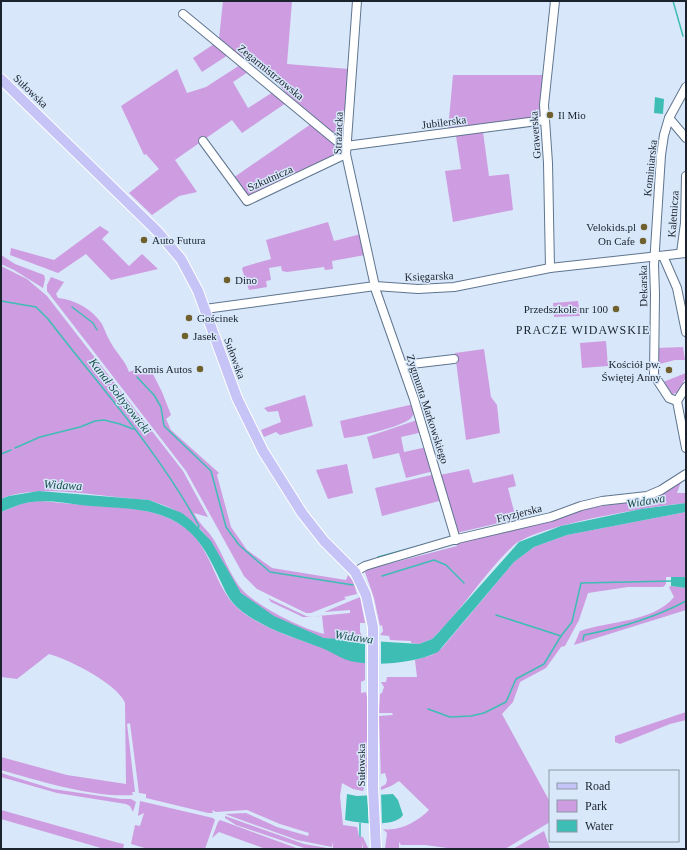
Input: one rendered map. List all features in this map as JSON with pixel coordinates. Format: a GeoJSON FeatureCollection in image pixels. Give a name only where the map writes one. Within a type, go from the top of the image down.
{"type":"FeatureCollection","features":[{"type":"Feature","properties":{"kind":"main road","name":"Sułowska"},"geometry":{"type":"LineString","coordinates":[[1,79],[166,241],[189,273],[205,309],[240,404],[273,469],[313,528],[355,572],[364,589],[369,604],[373,637],[373,787],[376,849]]}},
{"type":"Feature","properties":{"kind":"street","name":"Strażacka"},"geometry":{"type":"LineString","coordinates":[[357,1],[346,150],[375,286]]}},
{"type":"Feature","properties":{"kind":"street","name":"Grawerska"},"geometry":{"type":"LineString","coordinates":[[550,268],[544,105],[555,1]]}},
{"type":"Feature","properties":{"kind":"street","name":"Zegarmistrzowska"},"geometry":{"type":"LineString","coordinates":[[183,14],[346,150]]}},
{"type":"Feature","properties":{"kind":"street","name":"Kominiarska"},"geometry":{"type":"LineString","coordinates":[[654,257],[661,155],[669,118],[686,87]]}},
{"type":"Feature","properties":{"kind":"street"},"geometry":{"type":"LineString","coordinates":[[669,118],[686,138]]}},
{"type":"Feature","properties":{"kind":"street","name":"Jubilerska"},"geometry":{"type":"LineString","coordinates":[[346,150],[545,120]]}},
{"type":"Feature","properties":{"kind":"street","name":"Szkutnicza"},"geometry":{"type":"LineString","coordinates":[[203,141],[247,200],[346,150]]}},
{"type":"Feature","properties":{"kind":"street","name":"Kaletnicza"},"geometry":{"type":"LineString","coordinates":[[683,252],[686,176]]}},
{"type":"Feature","properties":{"kind":"street","name":"Księgarska"},"geometry":{"type":"LineString","coordinates":[[205,309],[375,286],[418,289],[454,287],[550,268],[663,256],[683,252]]}},
{"type":"Feature","properties":{"kind":"street"},"geometry":{"type":"LineString","coordinates":[[663,256],[677,288],[686,332]]}},
{"type":"Feature","properties":{"kind":"street","name":"Dekarska"},"geometry":{"type":"LineString","coordinates":[[654,257],[653,371],[658,384],[673,400]]}},
{"type":"Feature","properties":{"kind":"street","name":"Zygmunta Markowskiego"},"geometry":{"type":"LineString","coordinates":[[375,286],[403,365],[434,463],[456,540]]}},
{"type":"Feature","properties":{"kind":"street"},"geometry":{"type":"LineString","coordinates":[[403,365],[454,359]]}},
{"type":"Feature","properties":{"kind":"street"},"geometry":{"type":"LineString","coordinates":[[686,387],[673,400],[686,448]]}},
{"type":"Feature","properties":{"kind":"street","name":"Fryzjerska"},"geometry":{"type":"LineString","coordinates":[[355,572],[365,566],[456,540],[551,517],[592,503],[647,496],[661,490],[686,474]]}},
{"type":"Feature","properties":{"kind":"green space"},"geometry":{"type":"Polygon","coordinates":[[[223,1],[292,1],[287,64],[349,69],[343,141],[285,92],[275,80],[249,59],[242,59],[219,39],[223,1]]]}},
{"type":"Feature","properties":{"kind":"green space"},"geometry":{"type":"Polygon","coordinates":[[[214,44],[228,55],[202,72],[193,58],[214,44]]]}},
{"type":"Feature","properties":{"kind":"green space"},"geometry":{"type":"Polygon","coordinates":[[[240,65],[248,72],[233,82],[248,108],[273,92],[286,103],[242,133],[232,120],[175,160],[197,192],[179,196],[152,215],[129,193],[159,169],[146,154],[144,155],[121,106],[177,69],[187,93],[206,87],[240,65]]]}},
{"type":"Feature","properties":{"kind":"green space"},"geometry":{"type":"Polygon","coordinates":[[[453,75],[544,75],[541,118],[448,130],[453,75]]]}},
{"type":"Feature","properties":{"kind":"green space"},"geometry":{"type":"Polygon","coordinates":[[[311,124],[343,152],[249,195],[243,193],[233,178],[311,124]]]}},
{"type":"Feature","properties":{"kind":"green space"},"geometry":{"type":"Polygon","coordinates":[[[483,132],[489,176],[509,174],[513,210],[453,222],[445,171],[461,169],[456,136],[483,132]]]}},
{"type":"Feature","properties":{"kind":"green space"},"geometry":{"type":"Polygon","coordinates":[[[328,222],[334,241],[361,234],[365,255],[332,261],[333,269],[325,270],[324,267],[287,272],[282,271],[281,266],[269,268],[271,280],[266,281],[267,287],[249,290],[242,269],[243,267],[271,259],[266,240],[328,222]]]}},
{"type":"Feature","properties":{"kind":"green space"},"geometry":{"type":"Polygon","coordinates":[[[100,226],[109,232],[102,239],[129,266],[142,254],[158,269],[111,280],[86,254],[58,273],[10,255],[11,248],[54,260],[100,226]]]}},
{"type":"Feature","properties":{"kind":"green space"},"geometry":{"type":"Polygon","coordinates":[[[1,255],[15,264],[44,275],[45,279],[43,288],[14,270],[1,264],[1,255]]]}},
{"type":"Feature","properties":{"kind":"green space"},"geometry":{"type":"Polygon","coordinates":[[[1,266],[27,279],[47,296],[183,471],[208,517],[194,513],[214,540],[239,586],[255,601],[278,615],[303,627],[324,634],[322,616],[314,616],[350,613],[350,610],[324,612],[360,597],[365,623],[360,623],[360,632],[362,636],[358,636],[358,638],[323,638],[292,626],[257,606],[241,593],[230,577],[214,547],[192,521],[173,510],[149,500],[53,491],[17,494],[1,499],[1,266]]]}},
{"type":"Feature","properties":{"kind":"green space"},"geometry":{"type":"Polygon","coordinates":[[[51,277],[64,282],[56,294],[58,298],[83,306],[98,319],[129,372],[138,369],[153,374],[171,415],[166,419],[171,430],[219,473],[217,475],[231,527],[247,550],[272,568],[346,580],[348,575],[353,581],[357,594],[344,597],[346,599],[311,613],[306,613],[257,589],[244,576],[186,471],[47,291],[47,285],[51,277]]]}},
{"type":"Feature","properties":{"kind":"green space"},"geometry":{"type":"Polygon","coordinates":[[[578,301],[580,316],[554,317],[553,303],[578,301]]]}},
{"type":"Feature","properties":{"kind":"green space"},"geometry":{"type":"Polygon","coordinates":[[[606,341],[608,366],[582,368],[580,343],[606,341]]]}},
{"type":"Feature","properties":{"kind":"green space"},"geometry":{"type":"Polygon","coordinates":[[[683,347],[685,360],[675,360],[656,365],[657,348],[683,347]]]}},
{"type":"Feature","properties":{"kind":"green space"},"geometry":{"type":"Polygon","coordinates":[[[484,349],[491,397],[497,405],[500,433],[466,440],[455,353],[484,349]]]}},
{"type":"Feature","properties":{"kind":"green space"},"geometry":{"type":"Polygon","coordinates":[[[686,373],[685,379],[678,392],[668,396],[663,382],[686,373]]]}},
{"type":"Feature","properties":{"kind":"green space"},"geometry":{"type":"Polygon","coordinates":[[[305,395],[313,426],[280,435],[276,432],[264,437],[261,430],[281,422],[278,411],[268,412],[264,408],[305,395]]]}},
{"type":"Feature","properties":{"kind":"green space"},"geometry":{"type":"Polygon","coordinates":[[[414,404],[415,409],[411,418],[399,425],[359,436],[344,438],[340,421],[414,404]]]}},
{"type":"Feature","properties":{"kind":"green space"},"geometry":{"type":"Polygon","coordinates":[[[417,420],[423,432],[401,437],[404,452],[427,447],[434,471],[406,478],[399,453],[373,459],[367,437],[417,420]]]}},
{"type":"Feature","properties":{"kind":"green space"},"geometry":{"type":"Polygon","coordinates":[[[347,464],[353,493],[328,499],[316,470],[347,464]]]}},
{"type":"Feature","properties":{"kind":"green space"},"geometry":{"type":"Polygon","coordinates":[[[469,469],[473,483],[513,474],[516,486],[508,488],[516,519],[456,533],[440,475],[469,469]]]}},
{"type":"Feature","properties":{"kind":"green space"},"geometry":{"type":"Polygon","coordinates":[[[436,474],[443,500],[382,516],[375,488],[436,474]]]}},
{"type":"Feature","properties":{"kind":"green space"},"geometry":{"type":"Polygon","coordinates":[[[681,482],[677,493],[686,493],[686,503],[623,512],[595,518],[569,524],[525,538],[513,546],[502,557],[453,617],[432,639],[419,644],[411,643],[411,641],[390,640],[389,636],[380,635],[383,631],[382,625],[380,626],[374,598],[364,569],[376,564],[377,567],[457,546],[456,543],[575,510],[631,502],[655,496],[681,482]]]}},
{"type":"Feature","properties":{"kind":"green space"},"geometry":{"type":"Polygon","coordinates":[[[41,501],[132,509],[156,513],[167,517],[178,523],[195,537],[226,594],[233,604],[243,613],[282,633],[348,659],[365,663],[365,680],[361,682],[361,693],[366,692],[367,697],[367,781],[366,774],[361,774],[360,782],[364,788],[363,791],[353,789],[342,783],[340,796],[343,825],[357,827],[359,836],[363,837],[368,848],[363,849],[362,842],[362,849],[333,848],[333,841],[332,847],[297,840],[225,814],[246,813],[277,827],[308,836],[309,833],[280,824],[247,810],[216,812],[212,810],[213,813],[208,813],[146,798],[146,794],[139,793],[130,723],[127,724],[135,792],[132,792],[133,795],[101,794],[67,788],[1,770],[1,757],[67,775],[126,784],[125,703],[121,696],[113,688],[92,673],[68,661],[49,654],[17,679],[1,677],[1,512],[24,503],[41,501]]]}},
{"type":"Feature","properties":{"kind":"green space"},"geometry":{"type":"Polygon","coordinates":[[[686,512],[686,577],[666,577],[666,584],[663,587],[628,587],[588,593],[579,620],[565,646],[561,647],[546,668],[520,682],[513,702],[502,714],[549,800],[549,823],[505,849],[455,849],[425,845],[401,845],[399,842],[399,849],[385,849],[387,833],[383,829],[395,829],[408,825],[429,810],[399,781],[381,790],[381,787],[386,784],[387,780],[385,773],[381,774],[381,781],[379,716],[393,715],[392,713],[379,713],[380,694],[382,693],[384,687],[381,682],[386,682],[387,677],[417,677],[415,660],[432,655],[442,648],[514,562],[534,547],[567,535],[686,512]]]}},
{"type":"Feature","properties":{"kind":"green space"},"geometry":{"type":"Polygon","coordinates":[[[669,587],[686,588],[686,610],[574,645],[580,631],[630,620],[655,611],[665,605],[674,597],[669,587]]]}},
{"type":"Feature","properties":{"kind":"green space"},"geometry":{"type":"Polygon","coordinates":[[[268,598],[308,617],[303,617],[271,602],[268,598]]]}},
{"type":"Feature","properties":{"kind":"green space"},"geometry":{"type":"Polygon","coordinates":[[[686,712],[686,720],[670,724],[620,744],[615,742],[615,736],[686,712]]]}},
{"type":"Feature","properties":{"kind":"green space"},"geometry":{"type":"Polygon","coordinates":[[[1,773],[53,789],[121,799],[131,799],[136,802],[133,812],[130,806],[126,804],[57,793],[1,777],[1,773]]]}},
{"type":"Feature","properties":{"kind":"green space"},"geometry":{"type":"Polygon","coordinates":[[[140,801],[213,818],[215,820],[205,849],[148,849],[131,844],[135,825],[140,826],[144,813],[138,816],[140,801]]]}},
{"type":"Feature","properties":{"kind":"green space"},"geometry":{"type":"Polygon","coordinates":[[[1,810],[124,844],[123,849],[101,848],[1,819],[1,810]]]}},
{"type":"Feature","properties":{"kind":"green space"},"geometry":{"type":"Polygon","coordinates":[[[225,816],[304,844],[333,849],[307,849],[236,825],[225,818],[225,816]]]}},
{"type":"Feature","properties":{"kind":"green space"},"geometry":{"type":"Polygon","coordinates":[[[220,820],[299,849],[266,849],[219,832],[212,838],[220,820]]]}},
{"type":"Feature","properties":{"kind":"green space"},"geometry":{"type":"Polygon","coordinates":[[[544,831],[550,849],[513,849],[544,831]]]}},
{"type":"Feature","properties":{"kind":"water"},"geometry":{"type":"Polygon","coordinates":[[[655,97],[664,99],[663,114],[654,113],[655,97]]]}},
{"type":"Feature","properties":{"kind":"water"},"geometry":{"type":"Polygon","coordinates":[[[39,491],[149,500],[182,513],[211,541],[241,593],[274,616],[324,638],[419,644],[432,639],[439,632],[519,542],[561,526],[641,509],[686,503],[686,512],[567,535],[534,547],[514,562],[438,652],[419,659],[397,663],[375,664],[355,662],[346,659],[273,630],[251,618],[233,603],[201,545],[191,533],[174,521],[161,515],[135,509],[44,501],[24,503],[1,512],[1,499],[9,496],[39,491]]]}},
{"type":"Feature","properties":{"kind":"water"},"geometry":{"type":"Polygon","coordinates":[[[671,577],[686,577],[686,588],[671,586],[671,577]]]}},
{"type":"Feature","properties":{"kind":"water"},"geometry":{"type":"Polygon","coordinates":[[[347,794],[357,796],[393,794],[398,800],[403,815],[399,819],[392,822],[376,824],[345,820],[347,794]]]}},
{"type":"Feature","properties":{"kind":"pier"},"geometry":{"type":"Polygon","coordinates":[[[365,640],[381,640],[381,664],[365,665],[365,640]]]}},
{"type":"Feature","properties":{"kind":"pier"},"geometry":{"type":"Polygon","coordinates":[[[367,793],[381,793],[382,824],[369,825],[367,793]]]}},
{"type":"Feature","properties":{"kind":"waterway"},"geometry":{"type":"LineString","coordinates":[[673,1],[683,36]]}},
{"type":"Feature","properties":{"kind":"waterway","name":"Kanał Sołtysowicki"},"geometry":{"type":"LineString","coordinates":[[1,301],[36,307],[48,319],[147,445],[183,498],[199,526],[197,529]]}},
{"type":"Feature","properties":{"kind":"waterway"},"geometry":{"type":"LineString","coordinates":[[72,307],[93,323],[97,330]]}},
{"type":"Feature","properties":{"kind":"waterway"},"geometry":{"type":"LineString","coordinates":[[137,377],[154,395],[161,407],[164,426],[211,471],[226,527],[239,545],[270,572],[353,585]]}},
{"type":"Feature","properties":{"kind":"waterway"},"geometry":{"type":"LineString","coordinates":[[15,448],[40,437],[80,427],[95,421],[104,420],[133,429]]}},
{"type":"Feature","properties":{"kind":"waterway"},"geometry":{"type":"LineString","coordinates":[[1,454],[11,450]]}},
{"type":"Feature","properties":{"kind":"waterway"},"geometry":{"type":"LineString","coordinates":[[378,557],[430,543]]}},
{"type":"Feature","properties":{"kind":"waterway","name":"Kanał Sołtysowicki"},"geometry":{"type":"LineString","coordinates":[[382,576],[434,560],[446,565],[464,583]]}},
{"type":"Feature","properties":{"kind":"waterway"},"geometry":{"type":"LineString","coordinates":[[428,709],[450,717],[471,716],[484,713],[506,702],[516,679],[544,664],[561,636],[572,622],[581,583],[673,581]]}},
{"type":"Feature","properties":{"kind":"waterway"},"geometry":{"type":"LineString","coordinates":[[583,640],[584,635],[636,622],[686,601]]}},
{"type":"Feature","properties":{"kind":"waterway"},"geometry":{"type":"LineString","coordinates":[[496,615],[561,636]]}},
{"type":"Feature","properties":{"kind":"waterway"},"geometry":{"type":"LineString","coordinates":[[360,823],[360,836]]}},
{"type":"Feature","properties":{"kind":"place","name":"Il Mio"},"geometry":{"type":"Point","coordinates":[550,115]}},
{"type":"Feature","properties":{"kind":"place","name":"Velokids.pl"},"geometry":{"type":"Point","coordinates":[644,227]}},
{"type":"Feature","properties":{"kind":"place","name":"Auto Futura"},"geometry":{"type":"Point","coordinates":[144,240]}},
{"type":"Feature","properties":{"kind":"place","name":"On Cafe"},"geometry":{"type":"Point","coordinates":[643,241]}},
{"type":"Feature","properties":{"kind":"place","name":"Dino"},"geometry":{"type":"Point","coordinates":[227,280]}},
{"type":"Feature","properties":{"kind":"place","name":"Przedszkole nr 100"},"geometry":{"type":"Point","coordinates":[616,309]}},
{"type":"Feature","properties":{"kind":"place","name":"Gościnek"},"geometry":{"type":"Point","coordinates":[189,318]}},
{"type":"Feature","properties":{"kind":"place","name":"Jasek"},"geometry":{"type":"Point","coordinates":[185,336]}},
{"type":"Feature","properties":{"kind":"place","name":"Komis Autos"},"geometry":{"type":"Point","coordinates":[200,369]}},
{"type":"Feature","properties":{"kind":"place","name":"Kościół pw. Świętej Anny"},"geometry":{"type":"Point","coordinates":[669,370]}},
{"type":"Feature","properties":{"kind":"district","name":"PRACZE WIDAWSKIE"},"geometry":{"type":"Point","coordinates":[583,330]}},
{"type":"Feature","properties":{"kind":"water label","name":"Widawa"},"geometry":{"type":"Point","coordinates":[63,485]}},
{"type":"Feature","properties":{"kind":"water label","name":"Widawa"},"geometry":{"type":"Point","coordinates":[646,501]}},
{"type":"Feature","properties":{"kind":"water label","name":"Widawa"},"geometry":{"type":"Point","coordinates":[354,637]}}]}
